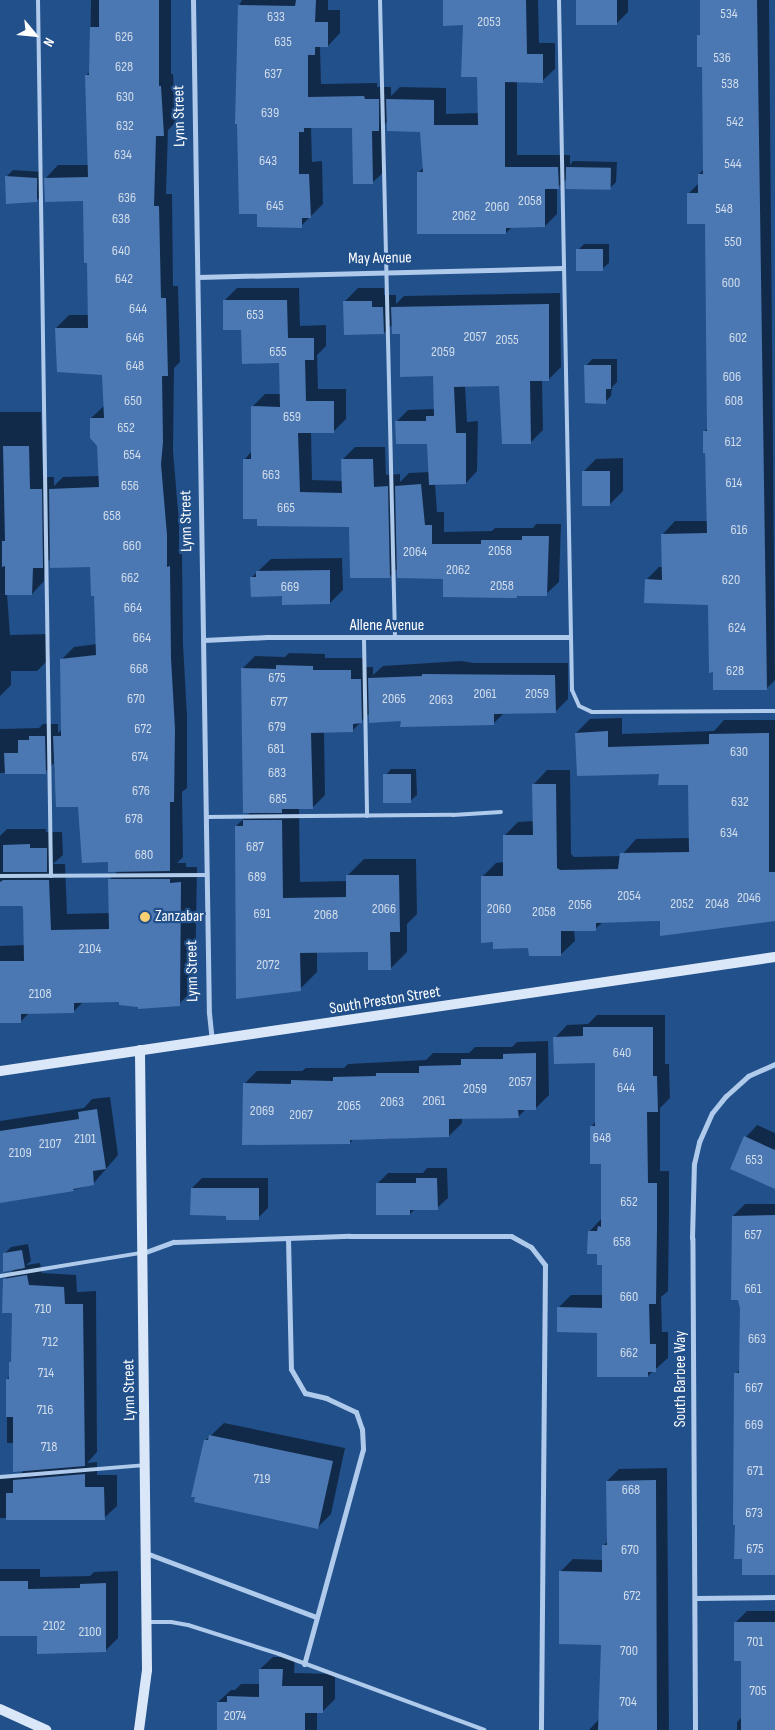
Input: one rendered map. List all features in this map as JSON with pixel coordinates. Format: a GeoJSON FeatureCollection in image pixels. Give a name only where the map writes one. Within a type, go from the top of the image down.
{"type":"FeatureCollection","features":[{"type":"Feature","properties":{"kind":"main road","name":"South Preston Street"},"geometry":{"type":"LineString","coordinates":[[0,1071],[140,1050],[212,1042],[775,957]]}},
{"type":"Feature","properties":{"kind":"main road","name":"Lynn Street"},"geometry":{"type":"LineString","coordinates":[[139,1730],[147,1670],[140,1050]]}},
{"type":"Feature","properties":{"kind":"main road"},"geometry":{"type":"LineString","coordinates":[[0,1709],[46,1730]]}},
{"type":"Feature","properties":{"kind":"street","name":"Lynn Street"},"geometry":{"type":"LineString","coordinates":[[194,0],[209,1013],[212,1042]]}},
{"type":"Feature","properties":{"kind":"street","name":"May Avenue"},"geometry":{"type":"LineString","coordinates":[[198,277],[562,268]]}},
{"type":"Feature","properties":{"kind":"street","name":"Allene Avenue"},"geometry":{"type":"LineString","coordinates":[[204,640],[267,637],[395,639],[570,637]]}},
{"type":"Feature","properties":{"kind":"street","name":"South Barbee Way"},"geometry":{"type":"LineString","coordinates":[[695,1730],[692,1248],[694,1164],[699,1142],[712,1113],[726,1096],[748,1076],[775,1064]]}},
{"type":"Feature","properties":{"kind":"street"},"geometry":{"type":"LineString","coordinates":[[143,1253],[174,1242],[350,1236],[511,1236],[531,1246],[545,1264],[541,1730]]}},
{"type":"Feature","properties":{"kind":"street"},"geometry":{"type":"LineString","coordinates":[[288,1238],[291,1369],[305,1393],[326,1398],[356,1412],[362,1429],[363,1449],[304,1664]]}},
{"type":"Feature","properties":{"kind":"street"},"geometry":{"type":"LineString","coordinates":[[146,1553],[316,1617]]}},
{"type":"Feature","properties":{"kind":"street"},"geometry":{"type":"LineString","coordinates":[[695,1598],[775,1597]]}},
{"type":"Feature","properties":{"kind":"lane"},"geometry":{"type":"LineString","coordinates":[[38,0],[51,876]]}},
{"type":"Feature","properties":{"kind":"lane"},"geometry":{"type":"LineString","coordinates":[[380,0],[395,639]]}},
{"type":"Feature","properties":{"kind":"lane"},"geometry":{"type":"LineString","coordinates":[[559,0],[562,268],[572,690],[580,706],[592,712],[775,711]]}},
{"type":"Feature","properties":{"kind":"lane"},"geometry":{"type":"LineString","coordinates":[[364,638],[367,816]]}},
{"type":"Feature","properties":{"kind":"lane"},"geometry":{"type":"LineString","coordinates":[[206,817],[367,816],[501,812]]}},
{"type":"Feature","properties":{"kind":"lane"},"geometry":{"type":"LineString","coordinates":[[0,876],[207,875]]}},
{"type":"Feature","properties":{"kind":"lane"},"geometry":{"type":"LineString","coordinates":[[0,1276],[143,1253]]}},
{"type":"Feature","properties":{"kind":"lane"},"geometry":{"type":"LineString","coordinates":[[0,1477],[146,1465]]}},
{"type":"Feature","properties":{"kind":"lane"},"geometry":{"type":"LineString","coordinates":[[147,1622],[171,1622],[188,1625],[304,1664],[484,1730]]}},
{"type":"Feature","properties":{"kind":"building"},"geometry":{"type":"Polygon","coordinates":[[[99,0],[159,0],[159,86],[161,86],[164,136],[156,136],[154,206],[159,206],[161,298],[166,298],[168,376],[162,376],[163,442],[161,464],[167,535],[167,567],[170,566],[171,658],[175,729],[174,802],[170,802],[170,871],[108,872],[108,862],[82,863],[78,807],[56,807],[53,736],[61,736],[60,659],[96,655],[94,596],[91,596],[90,567],[50,568],[49,489],[99,487],[97,446],[90,438],[90,418],[104,418],[102,375],[57,372],[55,328],[88,328],[87,263],[84,263],[83,201],[45,202],[44,178],[88,177],[85,75],[89,75],[90,27],[99,27],[99,0]]]}},
{"type":"Feature","properties":{"kind":"building"},"geometry":{"type":"Polygon","coordinates":[[[296,0],[316,0],[315,22],[328,22],[328,47],[315,47],[315,55],[308,55],[308,97],[364,96],[365,99],[379,99],[379,131],[372,131],[373,184],[353,184],[352,128],[304,128],[304,132],[299,132],[299,174],[309,174],[311,218],[302,218],[302,228],[257,227],[257,214],[239,214],[237,124],[235,124],[238,5],[295,6],[296,0]]]}},
{"type":"Feature","properties":{"kind":"building"},"geometry":{"type":"Polygon","coordinates":[[[443,0],[526,0],[527,54],[543,54],[543,83],[505,82],[505,167],[558,167],[559,189],[545,189],[545,227],[506,228],[506,234],[417,234],[417,172],[423,172],[420,132],[387,131],[386,99],[434,100],[434,125],[478,125],[477,77],[461,77],[463,25],[443,26],[443,0]]]}},
{"type":"Feature","properties":{"kind":"building"},"geometry":{"type":"Polygon","coordinates":[[[576,0],[617,0],[617,25],[576,25],[576,0]]]}},
{"type":"Feature","properties":{"kind":"building"},"geometry":{"type":"Polygon","coordinates":[[[700,0],[757,0],[767,690],[713,690],[713,672],[709,673],[708,605],[644,603],[645,579],[662,580],[661,534],[707,533],[705,453],[703,453],[703,431],[707,431],[705,224],[687,224],[687,193],[698,193],[698,174],[703,174],[702,67],[697,67],[697,35],[700,35],[700,0]]]}},
{"type":"Feature","properties":{"kind":"building"},"geometry":{"type":"Polygon","coordinates":[[[566,167],[611,168],[611,190],[566,189],[566,167]]]}},
{"type":"Feature","properties":{"kind":"building"},"geometry":{"type":"Polygon","coordinates":[[[5,176],[37,178],[37,202],[6,204],[5,176]]]}},
{"type":"Feature","properties":{"kind":"building"},"geometry":{"type":"Polygon","coordinates":[[[576,249],[603,249],[603,271],[576,271],[576,249]]]}},
{"type":"Feature","properties":{"kind":"building"},"geometry":{"type":"Polygon","coordinates":[[[223,300],[287,300],[288,338],[314,338],[314,360],[305,360],[306,401],[334,401],[334,433],[298,433],[300,492],[342,493],[341,459],[373,459],[374,487],[388,486],[390,578],[350,578],[349,527],[257,526],[257,519],[243,519],[243,459],[251,459],[251,406],[280,407],[279,363],[242,364],[241,330],[223,330],[223,300]]]}},
{"type":"Feature","properties":{"kind":"building"},"geometry":{"type":"Polygon","coordinates":[[[343,301],[372,301],[372,307],[383,307],[384,334],[344,335],[343,301]]]}},
{"type":"Feature","properties":{"kind":"building"},"geometry":{"type":"Polygon","coordinates":[[[549,304],[549,381],[530,381],[531,444],[502,444],[499,386],[454,387],[456,433],[466,433],[466,484],[429,485],[427,444],[396,444],[395,421],[426,421],[426,416],[434,416],[433,376],[400,377],[400,334],[392,334],[391,307],[549,304]]]}},
{"type":"Feature","properties":{"kind":"building"},"geometry":{"type":"Polygon","coordinates":[[[584,365],[611,365],[611,389],[606,389],[606,404],[585,403],[584,365]]]}},
{"type":"Feature","properties":{"kind":"building"},"geometry":{"type":"Polygon","coordinates":[[[3,446],[29,446],[30,489],[42,489],[43,568],[33,568],[32,595],[5,595],[5,566],[2,567],[2,541],[5,541],[3,446]]]}},
{"type":"Feature","properties":{"kind":"building"},"geometry":{"type":"Polygon","coordinates":[[[582,471],[610,471],[610,506],[582,506],[582,471]]]}},
{"type":"Feature","properties":{"kind":"building"},"geometry":{"type":"Polygon","coordinates":[[[421,484],[425,525],[432,525],[432,544],[481,544],[481,540],[522,540],[522,536],[549,536],[547,596],[517,596],[517,598],[443,597],[443,579],[397,578],[395,486],[421,484]]]}},
{"type":"Feature","properties":{"kind":"building"},"geometry":{"type":"Polygon","coordinates":[[[330,570],[330,604],[282,605],[282,596],[251,597],[250,577],[256,577],[256,571],[330,570]]]}},
{"type":"Feature","properties":{"kind":"building"},"geometry":{"type":"Polygon","coordinates":[[[276,665],[313,666],[313,670],[351,670],[351,679],[361,679],[362,723],[353,724],[353,732],[311,733],[313,809],[282,809],[282,813],[243,813],[241,668],[276,669],[276,665]]]}},
{"type":"Feature","properties":{"kind":"building"},"geometry":{"type":"Polygon","coordinates":[[[422,674],[555,675],[556,713],[494,714],[494,725],[400,727],[401,721],[369,723],[368,678],[422,676],[422,674]]]}},
{"type":"Feature","properties":{"kind":"building"},"geometry":{"type":"Polygon","coordinates":[[[608,731],[608,747],[709,744],[709,734],[769,733],[769,872],[775,872],[775,921],[660,936],[660,921],[596,923],[596,931],[561,931],[561,956],[529,956],[528,948],[493,949],[493,942],[481,943],[481,876],[503,876],[503,835],[533,835],[532,784],[556,784],[557,868],[560,870],[618,869],[620,853],[689,852],[688,785],[658,785],[659,774],[577,776],[575,733],[608,731]]]}},
{"type":"Feature","properties":{"kind":"building"},"geometry":{"type":"Polygon","coordinates":[[[29,736],[45,736],[46,774],[5,774],[4,753],[18,753],[18,740],[29,740],[29,736]]]}},
{"type":"Feature","properties":{"kind":"building"},"geometry":{"type":"Polygon","coordinates":[[[383,774],[411,774],[411,803],[383,803],[383,774]]]}},
{"type":"Feature","properties":{"kind":"building"},"geometry":{"type":"Polygon","coordinates":[[[243,820],[282,820],[283,898],[346,897],[346,875],[399,875],[400,932],[390,932],[391,970],[368,970],[368,952],[300,953],[301,991],[236,999],[235,826],[243,826],[243,820]]]}},
{"type":"Feature","properties":{"kind":"building"},"geometry":{"type":"Polygon","coordinates":[[[30,844],[30,848],[47,848],[47,872],[3,872],[3,845],[30,844]]]}},
{"type":"Feature","properties":{"kind":"building"},"geometry":{"type":"Polygon","coordinates":[[[108,879],[170,879],[170,883],[181,882],[180,1006],[138,1009],[138,1007],[119,1005],[119,1002],[74,1003],[74,1013],[21,1014],[21,1023],[0,1023],[0,961],[24,961],[23,908],[22,906],[0,906],[0,882],[3,880],[49,880],[51,930],[109,929],[108,879]]]}},
{"type":"Feature","properties":{"kind":"building"},"geometry":{"type":"Polygon","coordinates":[[[583,1027],[653,1027],[653,1076],[657,1076],[658,1112],[647,1112],[648,1183],[657,1183],[656,1304],[649,1304],[650,1344],[656,1344],[656,1372],[648,1372],[648,1377],[597,1377],[597,1333],[557,1332],[557,1307],[602,1308],[602,1265],[597,1265],[597,1254],[587,1254],[588,1231],[597,1231],[598,1226],[601,1227],[601,1164],[590,1164],[590,1126],[595,1126],[595,1063],[554,1064],[553,1037],[583,1036],[583,1027]]]}},
{"type":"Feature","properties":{"kind":"building"},"geometry":{"type":"Polygon","coordinates":[[[536,1053],[536,1110],[518,1110],[519,1118],[449,1119],[449,1137],[350,1140],[350,1144],[242,1145],[243,1083],[291,1084],[291,1080],[333,1081],[333,1077],[376,1076],[376,1073],[419,1073],[419,1066],[461,1065],[461,1059],[503,1059],[503,1054],[536,1053]]]}},
{"type":"Feature","properties":{"kind":"building"},"geometry":{"type":"Polygon","coordinates":[[[97,1109],[106,1169],[93,1171],[94,1185],[73,1189],[74,1191],[0,1203],[0,1131],[79,1119],[78,1112],[97,1109]]]}},
{"type":"Feature","properties":{"kind":"building"},"geometry":{"type":"Polygon","coordinates":[[[744,1136],[775,1150],[775,1189],[730,1169],[744,1136]]]}},
{"type":"Feature","properties":{"kind":"building"},"geometry":{"type":"Polygon","coordinates":[[[416,1178],[437,1178],[438,1210],[410,1210],[410,1215],[376,1215],[376,1183],[416,1183],[416,1178]]]}},
{"type":"Feature","properties":{"kind":"building"},"geometry":{"type":"Polygon","coordinates":[[[191,1188],[259,1188],[259,1220],[226,1220],[226,1216],[190,1215],[191,1188]]]}},
{"type":"Feature","properties":{"kind":"building"},"geometry":{"type":"Polygon","coordinates":[[[775,1215],[775,1575],[742,1575],[742,1559],[734,1559],[735,1525],[733,1525],[734,1373],[739,1373],[740,1308],[738,1300],[731,1300],[732,1216],[775,1215]]]}},
{"type":"Feature","properties":{"kind":"building"},"geometry":{"type":"Polygon","coordinates":[[[22,1250],[25,1268],[3,1272],[3,1253],[22,1250]]]}},
{"type":"Feature","properties":{"kind":"building"},"geometry":{"type":"Polygon","coordinates":[[[27,1275],[29,1285],[64,1287],[65,1304],[83,1304],[85,1466],[13,1472],[13,1417],[6,1417],[6,1379],[9,1379],[9,1362],[11,1362],[12,1313],[2,1313],[3,1279],[27,1275]]]}},
{"type":"Feature","properties":{"kind":"building"},"geometry":{"type":"Polygon","coordinates":[[[209,1435],[333,1461],[318,1529],[194,1502],[195,1497],[191,1497],[204,1440],[208,1440],[209,1435]]]}},
{"type":"Feature","properties":{"kind":"building"},"geometry":{"type":"Polygon","coordinates":[[[85,1474],[85,1487],[104,1487],[105,1520],[6,1520],[6,1493],[13,1493],[13,1480],[85,1474]]]}},
{"type":"Feature","properties":{"kind":"building"},"geometry":{"type":"Polygon","coordinates":[[[656,1480],[657,1730],[598,1730],[601,1645],[559,1644],[559,1571],[602,1572],[602,1545],[607,1545],[606,1481],[656,1480]]]}},
{"type":"Feature","properties":{"kind":"building"},"geometry":{"type":"Polygon","coordinates":[[[0,1581],[28,1581],[28,1589],[80,1588],[80,1584],[106,1583],[106,1652],[37,1654],[37,1636],[0,1636],[0,1581]]]}},
{"type":"Feature","properties":{"kind":"building"},"geometry":{"type":"Polygon","coordinates":[[[734,1622],[775,1622],[775,1730],[741,1730],[741,1661],[734,1661],[734,1622]]]}},
{"type":"Feature","properties":{"kind":"building"},"geometry":{"type":"Polygon","coordinates":[[[259,1669],[283,1669],[282,1686],[323,1686],[323,1713],[305,1713],[305,1730],[217,1730],[217,1702],[227,1702],[227,1696],[259,1697],[259,1669]]]}},
{"type":"Feature","properties":{"kind":"place","name":"Zanzabar"},"geometry":{"type":"Point","coordinates":[145,917]}}]}
